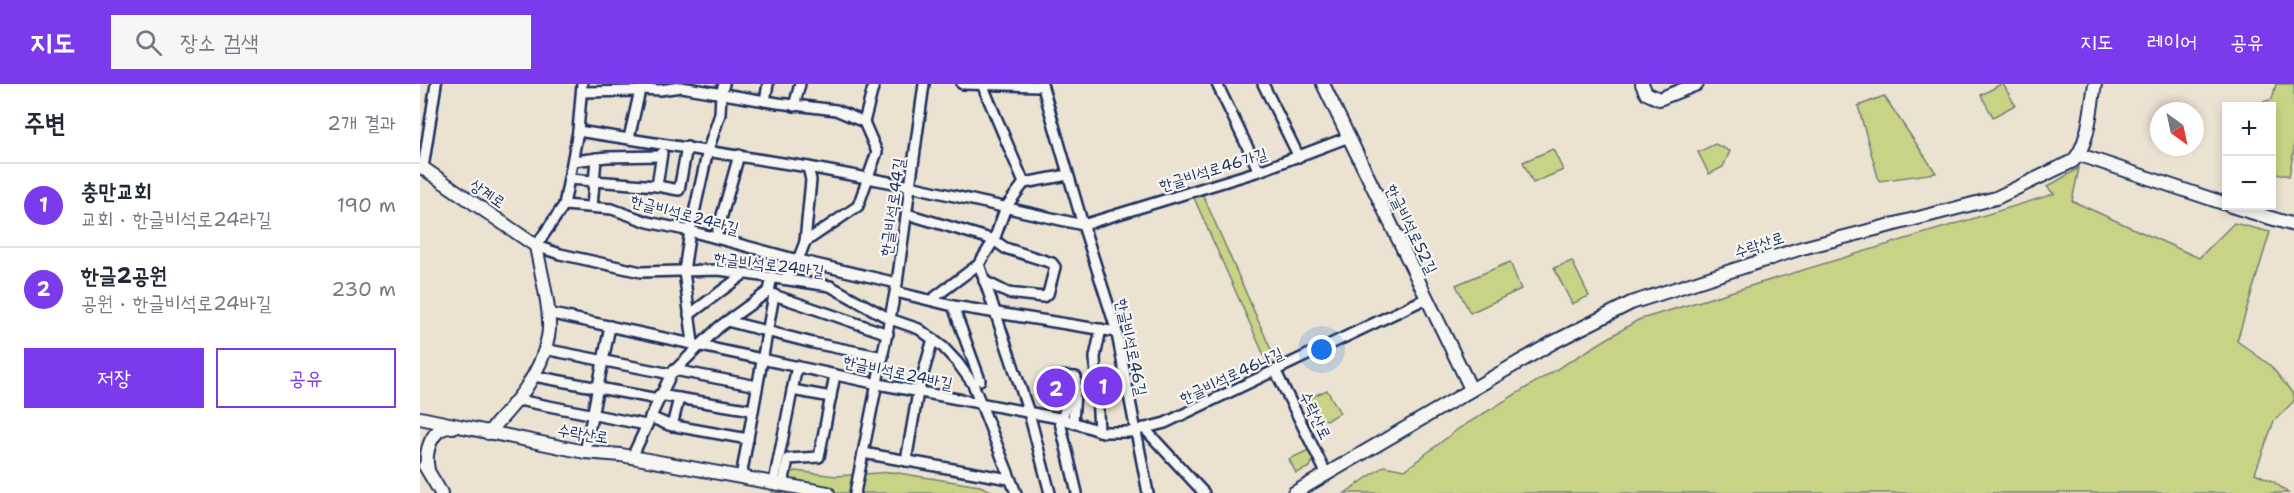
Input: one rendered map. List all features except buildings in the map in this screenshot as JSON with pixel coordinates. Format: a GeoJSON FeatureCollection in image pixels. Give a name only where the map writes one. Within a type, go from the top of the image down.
{"type":"FeatureCollection","features":[{"type":"Feature","properties":{"kind":"street"},"geometry":{"type":"LineString","coordinates":[[421,167],[436,84]]}},
{"type":"Feature","properties":{"kind":"street"},"geometry":{"type":"LineString","coordinates":[[696,344],[684,271],[698,191],[720,114],[724,84]]}},
{"type":"Feature","properties":{"kind":"street"},"geometry":{"type":"LineString","coordinates":[[765,101],[768,84]]}},
{"type":"Feature","properties":{"kind":"street"},"geometry":{"type":"LineString","coordinates":[[794,106],[800,84]]}},
{"type":"Feature","properties":{"kind":"street"},"geometry":{"type":"LineString","coordinates":[[805,242],[858,206],[877,152],[864,122],[874,84]]}},
{"type":"Feature","properties":{"kind":"street","name":"한글비석로44길"},"geometry":{"type":"LineString","coordinates":[[855,493],[896,288],[924,84]]}},
{"type":"Feature","properties":{"kind":"street"},"geometry":{"type":"LineString","coordinates":[[962,84],[1042,85]]}},
{"type":"Feature","properties":{"kind":"street"},"geometry":{"type":"LineString","coordinates":[[1217,84],[1259,171]]}},
{"type":"Feature","properties":{"kind":"street"},"geometry":{"type":"LineString","coordinates":[[1263,84],[1299,157]]}},
{"type":"Feature","properties":{"kind":"street","name":"한글비석로52길"},"geometry":{"type":"LineString","coordinates":[[1323,84],[1471,389]]}},
{"type":"Feature","properties":{"kind":"street"},"geometry":{"type":"LineString","coordinates":[[1641,84],[1646,93],[1659,99],[1697,84]]}},
{"type":"Feature","properties":{"kind":"street"},"geometry":{"type":"LineString","coordinates":[[2095,84],[2084,144],[2080,154],[2222,203]]}},
{"type":"Feature","properties":{"kind":"street"},"geometry":{"type":"LineString","coordinates":[[982,85],[1024,183]]}},
{"type":"Feature","properties":{"kind":"street","name":"한글비석로46길"},"geometry":{"type":"LineString","coordinates":[[1042,85],[1117,332],[1134,431],[1148,493]]}},
{"type":"Feature","properties":{"kind":"street"},"geometry":{"type":"LineString","coordinates":[[488,433],[518,400],[534,376],[549,336],[548,313],[536,246],[564,205],[578,130],[582,88],[639,87],[660,90],[682,86],[836,111],[864,122]]}},
{"type":"Feature","properties":{"kind":"street"},"geometry":{"type":"LineString","coordinates":[[629,138],[639,87]]}},
{"type":"Feature","properties":{"kind":"street"},"geometry":{"type":"LineString","coordinates":[[578,130],[808,166],[910,186],[1083,225]]}},
{"type":"Feature","properties":{"kind":"street","name":"한글비석로46가길"},"geometry":{"type":"LineString","coordinates":[[1083,225],[1259,171],[1349,137]]}},
{"type":"Feature","properties":{"kind":"street"},"geometry":{"type":"LineString","coordinates":[[657,186],[663,143]]}},
{"type":"Feature","properties":{"kind":"street"},"geometry":{"type":"LineString","coordinates":[[681,187],[687,147]]}},
{"type":"Feature","properties":{"kind":"street","name":"수락산로"},"geometry":{"type":"LineString","coordinates":[[1294,493],[1552,343],[1631,303],[1803,248],[1996,198],[2073,161],[2080,154]]}},
{"type":"Feature","properties":{"kind":"street"},"geometry":{"type":"LineString","coordinates":[[716,237],[739,155]]}},
{"type":"Feature","properties":{"kind":"street"},"geometry":{"type":"LineString","coordinates":[[573,160],[661,156]]}},
{"type":"Feature","properties":{"kind":"street"},"geometry":{"type":"LineString","coordinates":[[592,207],[596,158]]}},
{"type":"Feature","properties":{"kind":"street"},"geometry":{"type":"LineString","coordinates":[[785,279],[798,260],[805,242],[811,180],[808,166]]}},
{"type":"Feature","properties":{"kind":"street","name":"상계로"},"geometry":{"type":"LineString","coordinates":[[421,167],[536,246]]}},
{"type":"Feature","properties":{"kind":"street"},"geometry":{"type":"LineString","coordinates":[[931,300],[979,264],[994,240],[1006,207],[1024,183],[1068,175]]}},
{"type":"Feature","properties":{"kind":"street"},"geometry":{"type":"LineString","coordinates":[[569,178],[679,190],[681,187],[698,191]]}},
{"type":"Feature","properties":{"kind":"street","name":"한글비석로24라길"},"geometry":{"type":"LineString","coordinates":[[564,205],[612,209],[648,222],[716,237],[953,306],[1117,332]]}},
{"type":"Feature","properties":{"kind":"street"},"geometry":{"type":"LineString","coordinates":[[2244,210],[2294,225]]}},
{"type":"Feature","properties":{"kind":"street"},"geometry":{"type":"LineString","coordinates":[[907,214],[994,240],[1005,248],[1052,263],[1055,272],[1048,294],[1043,297],[1001,291],[984,281]]}},
{"type":"Feature","properties":{"kind":"street","name":"한글비석로24마길"},"geometry":{"type":"LineString","coordinates":[[536,246],[560,254],[641,272],[719,270],[830,286],[890,319],[919,329],[957,362],[973,384],[1016,493]]}},
{"type":"Feature","properties":{"kind":"street"},"geometry":{"type":"LineString","coordinates":[[979,264],[1029,413],[1050,493]]}},
{"type":"Feature","properties":{"kind":"street"},"geometry":{"type":"LineString","coordinates":[[690,315],[744,274]]}},
{"type":"Feature","properties":{"kind":"street"},"geometry":{"type":"LineString","coordinates":[[741,477],[762,359],[771,278]]}},
{"type":"Feature","properties":{"kind":"street"},"geometry":{"type":"LineString","coordinates":[[632,457],[673,372],[696,344],[771,293]]}},
{"type":"Feature","properties":{"kind":"street"},"geometry":{"type":"LineString","coordinates":[[771,293],[888,334]]}},
{"type":"Feature","properties":{"kind":"street","name":"한글비석로46나길"},"geometry":{"type":"LineString","coordinates":[[1134,431],[1165,423],[1427,298]]}},
{"type":"Feature","properties":{"kind":"street"},"geometry":{"type":"LineString","coordinates":[[953,306],[980,380]]}},
{"type":"Feature","properties":{"kind":"street","name":"한글비석로24바길"},"geometry":{"type":"LineString","coordinates":[[548,313],[878,384],[1061,419],[1099,431],[1134,431]]}},
{"type":"Feature","properties":{"kind":"street"},"geometry":{"type":"LineString","coordinates":[[727,321],[763,329],[766,332],[884,357]]}},
{"type":"Feature","properties":{"kind":"street"},"geometry":{"type":"LineString","coordinates":[[585,452],[609,326]]}},
{"type":"Feature","properties":{"kind":"street"},"geometry":{"type":"LineString","coordinates":[[1099,431],[1095,357],[1101,329]]}},
{"type":"Feature","properties":{"kind":"street"},"geometry":{"type":"LineString","coordinates":[[906,461],[918,392],[933,339]]}},
{"type":"Feature","properties":{"kind":"street"},"geometry":{"type":"LineString","coordinates":[[544,349],[757,386]]}},
{"type":"Feature","properties":{"kind":"street"},"geometry":{"type":"LineString","coordinates":[[778,483],[797,366]]}},
{"type":"Feature","properties":{"kind":"street","name":"수락산로"},"geometry":{"type":"LineString","coordinates":[[1275,370],[1327,475]]}},
{"type":"Feature","properties":{"kind":"street"},"geometry":{"type":"LineString","coordinates":[[778,483],[789,459],[819,457],[835,375]]}},
{"type":"Feature","properties":{"kind":"street"},"geometry":{"type":"LineString","coordinates":[[534,376],[597,388],[753,410]]}},
{"type":"Feature","properties":{"kind":"street"},"geometry":{"type":"LineString","coordinates":[[1073,422],[1076,377],[1054,376],[1051,380],[1067,381],[1067,402],[1061,419],[1077,493]]}},
{"type":"Feature","properties":{"kind":"street"},"geometry":{"type":"LineString","coordinates":[[792,390],[831,397]]}},
{"type":"Feature","properties":{"kind":"street"},"geometry":{"type":"LineString","coordinates":[[672,426],[679,398]]}},
{"type":"Feature","properties":{"kind":"street"},"geometry":{"type":"LineString","coordinates":[[518,400],[748,439]]}},
{"type":"Feature","properties":{"kind":"street","name":"수락산로"},"geometry":{"type":"LineString","coordinates":[[420,418],[585,452],[632,457],[828,493]]}},
{"type":"Feature","properties":{"kind":"street"},"geometry":{"type":"LineString","coordinates":[[428,470],[427,453],[434,436],[445,427],[459,427]]}},
{"type":"Feature","properties":{"kind":"street"},"geometry":{"type":"LineString","coordinates":[[1144,428],[1204,493]]}},
{"type":"Feature","properties":{"kind":"street"},"geometry":{"type":"LineString","coordinates":[[863,453],[1010,479]]}},
{"type":"Feature","properties":{"kind":"street"},"geometry":{"type":"LineString","coordinates":[[420,457],[441,493]]}},
{"type":"Feature","properties":{"kind":"green space"},"geometry":{"type":"Polygon","coordinates":[[[2001,84],[2015,105],[1993,117],[1981,95],[2001,84]]]}},
{"type":"Feature","properties":{"kind":"green space"},"geometry":{"type":"Polygon","coordinates":[[[2276,84],[2294,84],[2294,149],[2289,176],[2276,173],[2276,102],[2263,102],[2272,99],[2276,84]]]}},
{"type":"Feature","properties":{"kind":"green space"},"geometry":{"type":"Polygon","coordinates":[[[1884,96],[1936,173],[1879,181],[1858,106],[1884,96]]]}},
{"type":"Feature","properties":{"kind":"green space"},"geometry":{"type":"Polygon","coordinates":[[[1715,144],[1730,151],[1723,167],[1709,174],[1698,152],[1715,144]]]}},
{"type":"Feature","properties":{"kind":"green space"},"geometry":{"type":"Polygon","coordinates":[[[1553,149],[1563,170],[1533,183],[1523,162],[1553,149]]]}},
{"type":"Feature","properties":{"kind":"green space"},"geometry":{"type":"Polygon","coordinates":[[[2079,168],[2072,201],[2199,258],[2234,223],[2270,232],[2237,341],[2270,365],[2294,395],[2294,401],[2274,421],[2255,473],[2274,482],[2288,493],[1345,493],[1384,466],[1405,470],[1458,429],[1638,320],[2054,194],[2047,187],[2079,168]]]}},
{"type":"Feature","properties":{"kind":"green space"},"geometry":{"type":"Polygon","coordinates":[[[1203,195],[1279,368],[1271,371],[1194,198],[1203,195]]]}},
{"type":"Feature","properties":{"kind":"green space"},"geometry":{"type":"Polygon","coordinates":[[[1572,261],[1589,296],[1572,304],[1554,268],[1572,261]]]}},
{"type":"Feature","properties":{"kind":"green space"},"geometry":{"type":"Polygon","coordinates":[[[1510,262],[1521,289],[1470,313],[1456,285],[1510,262]]]}},
{"type":"Feature","properties":{"kind":"green space"},"geometry":{"type":"Polygon","coordinates":[[[1327,390],[1340,413],[1327,420],[1320,418],[1316,420],[1305,400],[1327,390]]]}},
{"type":"Feature","properties":{"kind":"green space"},"geometry":{"type":"Polygon","coordinates":[[[1309,450],[1313,460],[1310,467],[1296,473],[1289,459],[1309,450]]]}},
{"type":"Feature","properties":{"kind":"green space"},"geometry":{"type":"Polygon","coordinates":[[[795,471],[836,476],[892,472],[980,486],[996,493],[772,493],[774,482],[795,471]]]}},
{"type":"Feature","properties":{"kind":"place","name":"충만교회"},"geometry":{"type":"Point","coordinates":[1103,386]}},
{"type":"Feature","properties":{"kind":"place","name":"한글2공원"},"geometry":{"type":"Point","coordinates":[1056,388]}}]}
